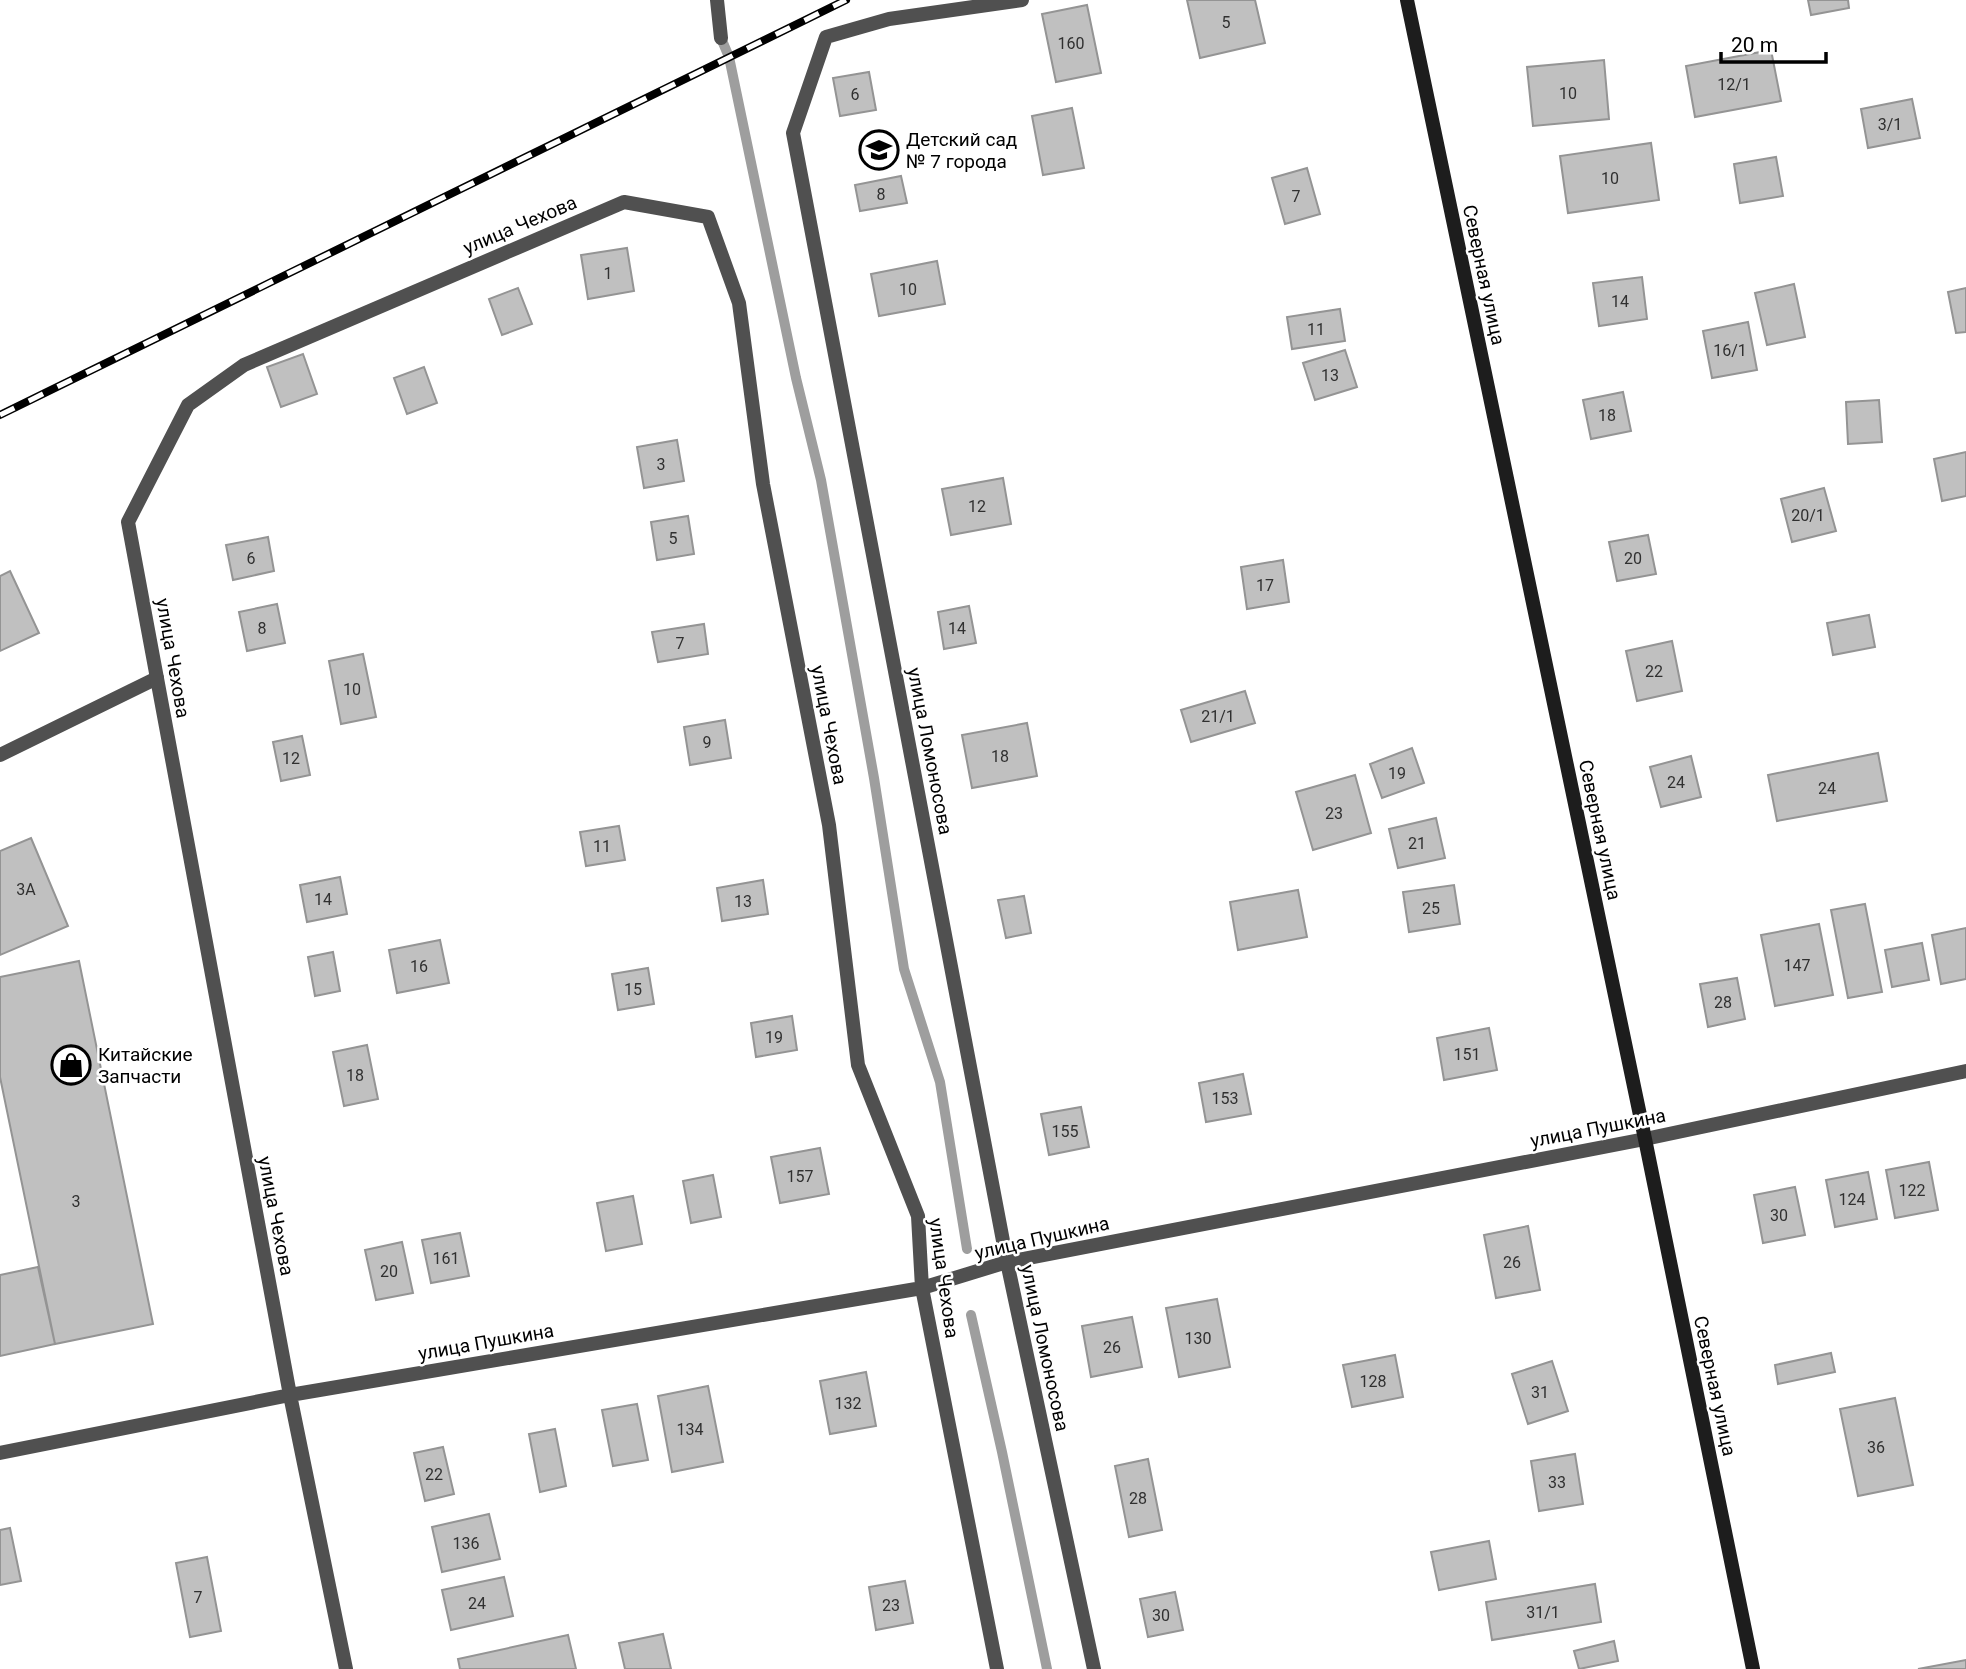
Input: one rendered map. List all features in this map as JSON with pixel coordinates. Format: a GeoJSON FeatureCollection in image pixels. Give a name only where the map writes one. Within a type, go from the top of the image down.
{"type":"FeatureCollection","features":[{"type":"Feature","properties":{"kind":"main road","name":"Северная улица"},"geometry":{"type":"LineString","coordinates":[[1406,0],[1645,1139],[1753,1669]]}},
{"type":"Feature","properties":{"kind":"street"},"geometry":{"type":"LineString","coordinates":[[717,0],[721,38]]}},
{"type":"Feature","properties":{"kind":"street","name":"улица Ломоносова"},"geometry":{"type":"LineString","coordinates":[[1022,0],[889,19],[826,37],[793,133],[1007,1262],[1094,1669]]}},
{"type":"Feature","properties":{"kind":"street","name":"улица Чехова"},"geometry":{"type":"LineString","coordinates":[[346,1669],[290,1395],[128,522],[188,405],[244,365],[624,202],[708,217],[739,303],[763,484],[829,825],[858,1065],[918,1216],[922,1288],[998,1669]]}},
{"type":"Feature","properties":{"kind":"street"},"geometry":{"type":"LineString","coordinates":[[0,755],[157,678]]}},
{"type":"Feature","properties":{"kind":"street","name":"улица Пушкина"},"geometry":{"type":"LineString","coordinates":[[0,1453],[290,1395],[922,1288],[1007,1262],[1645,1139],[1966,1071]]}},
{"type":"Feature","properties":{"kind":"building"},"geometry":{"type":"Polygon","coordinates":[[[1187,0],[1255,0],[1265,43],[1200,58],[1187,0]]]}},
{"type":"Feature","properties":{"kind":"building"},"geometry":{"type":"Polygon","coordinates":[[[1808,0],[1848,0],[1849,8],[1811,15],[1808,0]]]}},
{"type":"Feature","properties":{"kind":"building"},"geometry":{"type":"Polygon","coordinates":[[[1087,5],[1101,73],[1056,82],[1042,14],[1087,5]]]}},
{"type":"Feature","properties":{"kind":"building"},"geometry":{"type":"Polygon","coordinates":[[[1771,50],[1781,101],[1695,117],[1686,66],[1771,50]]]}},
{"type":"Feature","properties":{"kind":"building"},"geometry":{"type":"Polygon","coordinates":[[[1604,60],[1609,119],[1533,126],[1527,67],[1604,60]]]}},
{"type":"Feature","properties":{"kind":"building"},"geometry":{"type":"Polygon","coordinates":[[[869,72],[876,110],[840,116],[833,78],[869,72]]]}},
{"type":"Feature","properties":{"kind":"building"},"geometry":{"type":"Polygon","coordinates":[[[1912,99],[1920,138],[1868,148],[1861,109],[1912,99]]]}},
{"type":"Feature","properties":{"kind":"building"},"geometry":{"type":"Polygon","coordinates":[[[1072,108],[1084,168],[1043,175],[1032,116],[1072,108]]]}},
{"type":"Feature","properties":{"kind":"building"},"geometry":{"type":"Polygon","coordinates":[[[1651,143],[1659,200],[1568,213],[1560,156],[1651,143]]]}},
{"type":"Feature","properties":{"kind":"building"},"geometry":{"type":"Polygon","coordinates":[[[1776,157],[1783,196],[1740,203],[1734,164],[1776,157]]]}},
{"type":"Feature","properties":{"kind":"building"},"geometry":{"type":"Polygon","coordinates":[[[1307,168],[1320,214],[1285,224],[1272,178],[1307,168]]]}},
{"type":"Feature","properties":{"kind":"building"},"geometry":{"type":"Polygon","coordinates":[[[901,176],[907,203],[860,211],[855,185],[901,176]]]}},
{"type":"Feature","properties":{"kind":"building"},"geometry":{"type":"Polygon","coordinates":[[[627,248],[634,291],[588,299],[581,255],[627,248]]]}},
{"type":"Feature","properties":{"kind":"building"},"geometry":{"type":"Polygon","coordinates":[[[937,261],[945,304],[879,316],[871,274],[937,261]]]}},
{"type":"Feature","properties":{"kind":"building"},"geometry":{"type":"Polygon","coordinates":[[[1642,277],[1647,319],[1599,326],[1593,283],[1642,277]]]}},
{"type":"Feature","properties":{"kind":"building"},"geometry":{"type":"Polygon","coordinates":[[[1794,284],[1805,337],[1767,345],[1755,293],[1794,284]]]}},
{"type":"Feature","properties":{"kind":"building"},"geometry":{"type":"Polygon","coordinates":[[[518,288],[532,324],[502,335],[489,299],[518,288]]]}},
{"type":"Feature","properties":{"kind":"building"},"geometry":{"type":"Polygon","coordinates":[[[1966,288],[1966,332],[1956,333],[1948,292],[1966,288]]]}},
{"type":"Feature","properties":{"kind":"building"},"geometry":{"type":"Polygon","coordinates":[[[1340,309],[1345,341],[1292,349],[1287,317],[1340,309]]]}},
{"type":"Feature","properties":{"kind":"building"},"geometry":{"type":"Polygon","coordinates":[[[1748,322],[1757,370],[1712,378],[1703,331],[1748,322]]]}},
{"type":"Feature","properties":{"kind":"building"},"geometry":{"type":"Polygon","coordinates":[[[1345,350],[1357,387],[1315,400],[1303,363],[1345,350]]]}},
{"type":"Feature","properties":{"kind":"building"},"geometry":{"type":"Polygon","coordinates":[[[303,354],[317,394],[281,407],[267,367],[303,354]]]}},
{"type":"Feature","properties":{"kind":"building"},"geometry":{"type":"Polygon","coordinates":[[[424,367],[437,403],[407,414],[394,378],[424,367]]]}},
{"type":"Feature","properties":{"kind":"building"},"geometry":{"type":"Polygon","coordinates":[[[1623,392],[1631,431],[1591,439],[1583,400],[1623,392]]]}},
{"type":"Feature","properties":{"kind":"building"},"geometry":{"type":"Polygon","coordinates":[[[1879,400],[1882,442],[1848,444],[1846,402],[1879,400]]]}},
{"type":"Feature","properties":{"kind":"building"},"geometry":{"type":"Polygon","coordinates":[[[677,440],[684,481],[644,488],[637,447],[677,440]]]}},
{"type":"Feature","properties":{"kind":"building"},"geometry":{"type":"Polygon","coordinates":[[[1966,452],[1966,496],[1942,501],[1934,459],[1966,452]]]}},
{"type":"Feature","properties":{"kind":"building"},"geometry":{"type":"Polygon","coordinates":[[[1003,478],[1011,524],[951,535],[942,489],[1003,478]]]}},
{"type":"Feature","properties":{"kind":"building"},"geometry":{"type":"Polygon","coordinates":[[[1824,488],[1836,531],[1792,542],[1781,499],[1824,488]]]}},
{"type":"Feature","properties":{"kind":"building"},"geometry":{"type":"Polygon","coordinates":[[[688,516],[694,554],[657,560],[651,522],[688,516]]]}},
{"type":"Feature","properties":{"kind":"building"},"geometry":{"type":"Polygon","coordinates":[[[1648,535],[1656,574],[1617,581],[1609,542],[1648,535]]]}},
{"type":"Feature","properties":{"kind":"building"},"geometry":{"type":"Polygon","coordinates":[[[268,537],[274,571],[233,580],[226,545],[268,537]]]}},
{"type":"Feature","properties":{"kind":"building"},"geometry":{"type":"Polygon","coordinates":[[[1283,560],[1289,602],[1247,609],[1241,567],[1283,560]]]}},
{"type":"Feature","properties":{"kind":"building"},"geometry":{"type":"Polygon","coordinates":[[[10,571],[39,633],[0,651],[0,576],[10,571]]]}},
{"type":"Feature","properties":{"kind":"building"},"geometry":{"type":"Polygon","coordinates":[[[277,604],[285,643],[247,651],[239,612],[277,604]]]}},
{"type":"Feature","properties":{"kind":"building"},"geometry":{"type":"Polygon","coordinates":[[[969,606],[976,643],[944,649],[938,612],[969,606]]]}},
{"type":"Feature","properties":{"kind":"building"},"geometry":{"type":"Polygon","coordinates":[[[1869,615],[1875,647],[1833,655],[1827,623],[1869,615]]]}},
{"type":"Feature","properties":{"kind":"building"},"geometry":{"type":"Polygon","coordinates":[[[704,624],[708,654],[658,662],[652,632],[704,624]]]}},
{"type":"Feature","properties":{"kind":"building"},"geometry":{"type":"Polygon","coordinates":[[[1672,641],[1682,691],[1637,701],[1626,651],[1672,641]]]}},
{"type":"Feature","properties":{"kind":"building"},"geometry":{"type":"Polygon","coordinates":[[[363,654],[376,717],[341,724],[329,661],[363,654]]]}},
{"type":"Feature","properties":{"kind":"building"},"geometry":{"type":"Polygon","coordinates":[[[1245,691],[1255,723],[1191,742],[1181,710],[1245,691]]]}},
{"type":"Feature","properties":{"kind":"building"},"geometry":{"type":"Polygon","coordinates":[[[725,720],[731,758],[690,765],[684,727],[725,720]]]}},
{"type":"Feature","properties":{"kind":"building"},"geometry":{"type":"Polygon","coordinates":[[[1027,723],[1037,776],[972,788],[962,735],[1027,723]]]}},
{"type":"Feature","properties":{"kind":"building"},"geometry":{"type":"Polygon","coordinates":[[[302,736],[310,775],[281,781],[273,742],[302,736]]]}},
{"type":"Feature","properties":{"kind":"building"},"geometry":{"type":"Polygon","coordinates":[[[1412,748],[1424,783],[1382,798],[1370,764],[1412,748]]]}},
{"type":"Feature","properties":{"kind":"building"},"geometry":{"type":"Polygon","coordinates":[[[1878,753],[1887,801],[1777,821],[1768,775],[1878,753]]]}},
{"type":"Feature","properties":{"kind":"building"},"geometry":{"type":"Polygon","coordinates":[[[1691,756],[1701,797],[1661,807],[1650,767],[1691,756]]]}},
{"type":"Feature","properties":{"kind":"building"},"geometry":{"type":"Polygon","coordinates":[[[1355,775],[1371,833],[1313,850],[1296,792],[1355,775]]]}},
{"type":"Feature","properties":{"kind":"building"},"geometry":{"type":"Polygon","coordinates":[[[1436,818],[1445,858],[1398,868],[1389,829],[1436,818]]]}},
{"type":"Feature","properties":{"kind":"building"},"geometry":{"type":"Polygon","coordinates":[[[619,826],[625,860],[586,866],[580,832],[619,826]]]}},
{"type":"Feature","properties":{"kind":"building"},"geometry":{"type":"Polygon","coordinates":[[[31,838],[68,926],[0,955],[0,851],[31,838]]]}},
{"type":"Feature","properties":{"kind":"building"},"geometry":{"type":"Polygon","coordinates":[[[340,877],[347,914],[307,922],[300,885],[340,877]]]}},
{"type":"Feature","properties":{"kind":"building"},"geometry":{"type":"Polygon","coordinates":[[[763,880],[768,914],[722,921],[717,888],[763,880]]]}},
{"type":"Feature","properties":{"kind":"building"},"geometry":{"type":"Polygon","coordinates":[[[1454,885],[1460,924],[1409,932],[1403,892],[1454,885]]]}},
{"type":"Feature","properties":{"kind":"building"},"geometry":{"type":"Polygon","coordinates":[[[1298,890],[1307,937],[1238,950],[1230,902],[1298,890]]]}},
{"type":"Feature","properties":{"kind":"building"},"geometry":{"type":"Polygon","coordinates":[[[1024,896],[1031,933],[1006,938],[998,900],[1024,896]]]}},
{"type":"Feature","properties":{"kind":"building"},"geometry":{"type":"Polygon","coordinates":[[[1865,904],[1882,992],[1848,998],[1831,910],[1865,904]]]}},
{"type":"Feature","properties":{"kind":"building"},"geometry":{"type":"Polygon","coordinates":[[[1819,924],[1833,995],[1775,1006],[1761,935],[1819,924]]]}},
{"type":"Feature","properties":{"kind":"building"},"geometry":{"type":"Polygon","coordinates":[[[1966,928],[1966,979],[1941,984],[1932,935],[1966,928]]]}},
{"type":"Feature","properties":{"kind":"building"},"geometry":{"type":"Polygon","coordinates":[[[440,940],[449,983],[397,993],[389,950],[440,940]]]}},
{"type":"Feature","properties":{"kind":"building"},"geometry":{"type":"Polygon","coordinates":[[[1922,943],[1929,980],[1892,987],[1885,950],[1922,943]]]}},
{"type":"Feature","properties":{"kind":"building"},"geometry":{"type":"Polygon","coordinates":[[[333,952],[340,991],[315,996],[308,957],[333,952]]]}},
{"type":"Feature","properties":{"kind":"building"},"geometry":{"type":"Polygon","coordinates":[[[79,961],[153,1324],[55,1344],[0,1077],[0,977],[79,961]]]}},
{"type":"Feature","properties":{"kind":"building"},"geometry":{"type":"Polygon","coordinates":[[[648,968],[654,1004],[618,1010],[612,974],[648,968]]]}},
{"type":"Feature","properties":{"kind":"building"},"geometry":{"type":"Polygon","coordinates":[[[1737,978],[1745,1019],[1708,1027],[1700,984],[1737,978]]]}},
{"type":"Feature","properties":{"kind":"building"},"geometry":{"type":"Polygon","coordinates":[[[792,1016],[797,1050],[756,1057],[751,1023],[792,1016]]]}},
{"type":"Feature","properties":{"kind":"building"},"geometry":{"type":"Polygon","coordinates":[[[1489,1028],[1497,1070],[1444,1080],[1437,1038],[1489,1028]]]}},
{"type":"Feature","properties":{"kind":"building"},"geometry":{"type":"Polygon","coordinates":[[[367,1045],[378,1099],[344,1106],[333,1052],[367,1045]]]}},
{"type":"Feature","properties":{"kind":"building"},"geometry":{"type":"Polygon","coordinates":[[[1243,1074],[1251,1114],[1206,1122],[1199,1083],[1243,1074]]]}},
{"type":"Feature","properties":{"kind":"building"},"geometry":{"type":"Polygon","coordinates":[[[1081,1107],[1089,1147],[1049,1155],[1041,1114],[1081,1107]]]}},
{"type":"Feature","properties":{"kind":"building"},"geometry":{"type":"Polygon","coordinates":[[[820,1148],[829,1194],[780,1203],[771,1157],[820,1148]]]}},
{"type":"Feature","properties":{"kind":"building"},"geometry":{"type":"Polygon","coordinates":[[[1929,1162],[1938,1210],[1895,1218],[1886,1170],[1929,1162]]]}},
{"type":"Feature","properties":{"kind":"building"},"geometry":{"type":"Polygon","coordinates":[[[1868,1172],[1877,1219],[1835,1227],[1826,1180],[1868,1172]]]}},
{"type":"Feature","properties":{"kind":"building"},"geometry":{"type":"Polygon","coordinates":[[[713,1175],[721,1217],[691,1223],[683,1181],[713,1175]]]}},
{"type":"Feature","properties":{"kind":"building"},"geometry":{"type":"Polygon","coordinates":[[[1795,1187],[1805,1235],[1763,1243],[1754,1195],[1795,1187]]]}},
{"type":"Feature","properties":{"kind":"building"},"geometry":{"type":"Polygon","coordinates":[[[633,1196],[642,1244],[606,1251],[597,1203],[633,1196]]]}},
{"type":"Feature","properties":{"kind":"building"},"geometry":{"type":"Polygon","coordinates":[[[1528,1226],[1540,1290],[1496,1298],[1484,1235],[1528,1226]]]}},
{"type":"Feature","properties":{"kind":"building"},"geometry":{"type":"Polygon","coordinates":[[[460,1233],[469,1276],[431,1283],[422,1240],[460,1233]]]}},
{"type":"Feature","properties":{"kind":"building"},"geometry":{"type":"Polygon","coordinates":[[[402,1242],[413,1293],[376,1300],[365,1250],[402,1242]]]}},
{"type":"Feature","properties":{"kind":"building"},"geometry":{"type":"Polygon","coordinates":[[[38,1267],[55,1344],[0,1356],[0,1275],[38,1267]]]}},
{"type":"Feature","properties":{"kind":"building"},"geometry":{"type":"Polygon","coordinates":[[[1217,1299],[1230,1367],[1179,1377],[1166,1308],[1217,1299]]]}},
{"type":"Feature","properties":{"kind":"building"},"geometry":{"type":"Polygon","coordinates":[[[1132,1317],[1142,1367],[1091,1377],[1082,1326],[1132,1317]]]}},
{"type":"Feature","properties":{"kind":"building"},"geometry":{"type":"Polygon","coordinates":[[[1831,1353],[1835,1372],[1778,1384],[1775,1365],[1831,1353]]]}},
{"type":"Feature","properties":{"kind":"building"},"geometry":{"type":"Polygon","coordinates":[[[1395,1355],[1403,1397],[1352,1407],[1343,1365],[1395,1355]]]}},
{"type":"Feature","properties":{"kind":"building"},"geometry":{"type":"Polygon","coordinates":[[[1552,1361],[1568,1411],[1528,1424],[1512,1374],[1552,1361]]]}},
{"type":"Feature","properties":{"kind":"building"},"geometry":{"type":"Polygon","coordinates":[[[866,1372],[876,1426],[830,1434],[820,1381],[866,1372]]]}},
{"type":"Feature","properties":{"kind":"building"},"geometry":{"type":"Polygon","coordinates":[[[708,1386],[723,1462],[672,1472],[658,1396],[708,1386]]]}},
{"type":"Feature","properties":{"kind":"building"},"geometry":{"type":"Polygon","coordinates":[[[1895,1398],[1913,1485],[1858,1496],[1840,1409],[1895,1398]]]}},
{"type":"Feature","properties":{"kind":"building"},"geometry":{"type":"Polygon","coordinates":[[[637,1404],[648,1460],[613,1466],[602,1410],[637,1404]]]}},
{"type":"Feature","properties":{"kind":"building"},"geometry":{"type":"Polygon","coordinates":[[[555,1429],[566,1486],[540,1492],[529,1434],[555,1429]]]}},
{"type":"Feature","properties":{"kind":"building"},"geometry":{"type":"Polygon","coordinates":[[[443,1447],[454,1494],[425,1501],[414,1453],[443,1447]]]}},
{"type":"Feature","properties":{"kind":"building"},"geometry":{"type":"Polygon","coordinates":[[[1575,1454],[1583,1504],[1539,1511],[1531,1461],[1575,1454]]]}},
{"type":"Feature","properties":{"kind":"building"},"geometry":{"type":"Polygon","coordinates":[[[1148,1459],[1162,1530],[1129,1537],[1115,1466],[1148,1459]]]}},
{"type":"Feature","properties":{"kind":"building"},"geometry":{"type":"Polygon","coordinates":[[[489,1514],[500,1559],[442,1572],[432,1527],[489,1514]]]}},
{"type":"Feature","properties":{"kind":"building"},"geometry":{"type":"Polygon","coordinates":[[[10,1528],[21,1581],[0,1585],[0,1530],[10,1528]]]}},
{"type":"Feature","properties":{"kind":"building"},"geometry":{"type":"Polygon","coordinates":[[[1489,1541],[1496,1579],[1439,1590],[1431,1552],[1489,1541]]]}},
{"type":"Feature","properties":{"kind":"building"},"geometry":{"type":"Polygon","coordinates":[[[207,1557],[221,1631],[190,1637],[176,1563],[207,1557]]]}},
{"type":"Feature","properties":{"kind":"building"},"geometry":{"type":"Polygon","coordinates":[[[504,1577],[513,1616],[451,1630],[442,1590],[504,1577]]]}},
{"type":"Feature","properties":{"kind":"building"},"geometry":{"type":"Polygon","coordinates":[[[905,1581],[913,1623],[876,1630],[869,1587],[905,1581]]]}},
{"type":"Feature","properties":{"kind":"building"},"geometry":{"type":"Polygon","coordinates":[[[1595,1584],[1601,1622],[1492,1640],[1486,1602],[1595,1584]]]}},
{"type":"Feature","properties":{"kind":"building"},"geometry":{"type":"Polygon","coordinates":[[[1175,1592],[1183,1630],[1148,1637],[1140,1599],[1175,1592]]]}},
{"type":"Feature","properties":{"kind":"building"},"geometry":{"type":"Polygon","coordinates":[[[663,1634],[671,1669],[625,1669],[619,1643],[663,1634]]]}},
{"type":"Feature","properties":{"kind":"building"},"geometry":{"type":"Polygon","coordinates":[[[568,1635],[576,1669],[460,1669],[458,1659],[568,1635]]]}},
{"type":"Feature","properties":{"kind":"building"},"geometry":{"type":"Polygon","coordinates":[[[1614,1641],[1618,1661],[1579,1669],[1574,1651],[1614,1641]]]}},
{"type":"Feature","properties":{"kind":"building"},"geometry":{"type":"Polygon","coordinates":[[[1966,1660],[1966,1669],[1918,1669],[1966,1660]]]}},
{"type":"Feature","properties":{"kind":"waterway"},"geometry":{"type":"LineString","coordinates":[[721,38],[729,57],[796,378],[821,480],[874,778],[904,969],[940,1082],[967,1249]]}},
{"type":"Feature","properties":{"kind":"waterway"},"geometry":{"type":"LineString","coordinates":[[971,1315],[1047,1669]]}},
{"type":"Feature","properties":{"kind":"railway"},"geometry":{"type":"LineString","coordinates":[[0,415],[846,0]]}},
{"type":"Feature","properties":{"kind":"place","name":"Детский сад № 7 города"},"geometry":{"type":"Point","coordinates":[879,150]}},
{"type":"Feature","properties":{"kind":"place","name":"Китайские Запчасти"},"geometry":{"type":"Point","coordinates":[71,1065]}}]}
